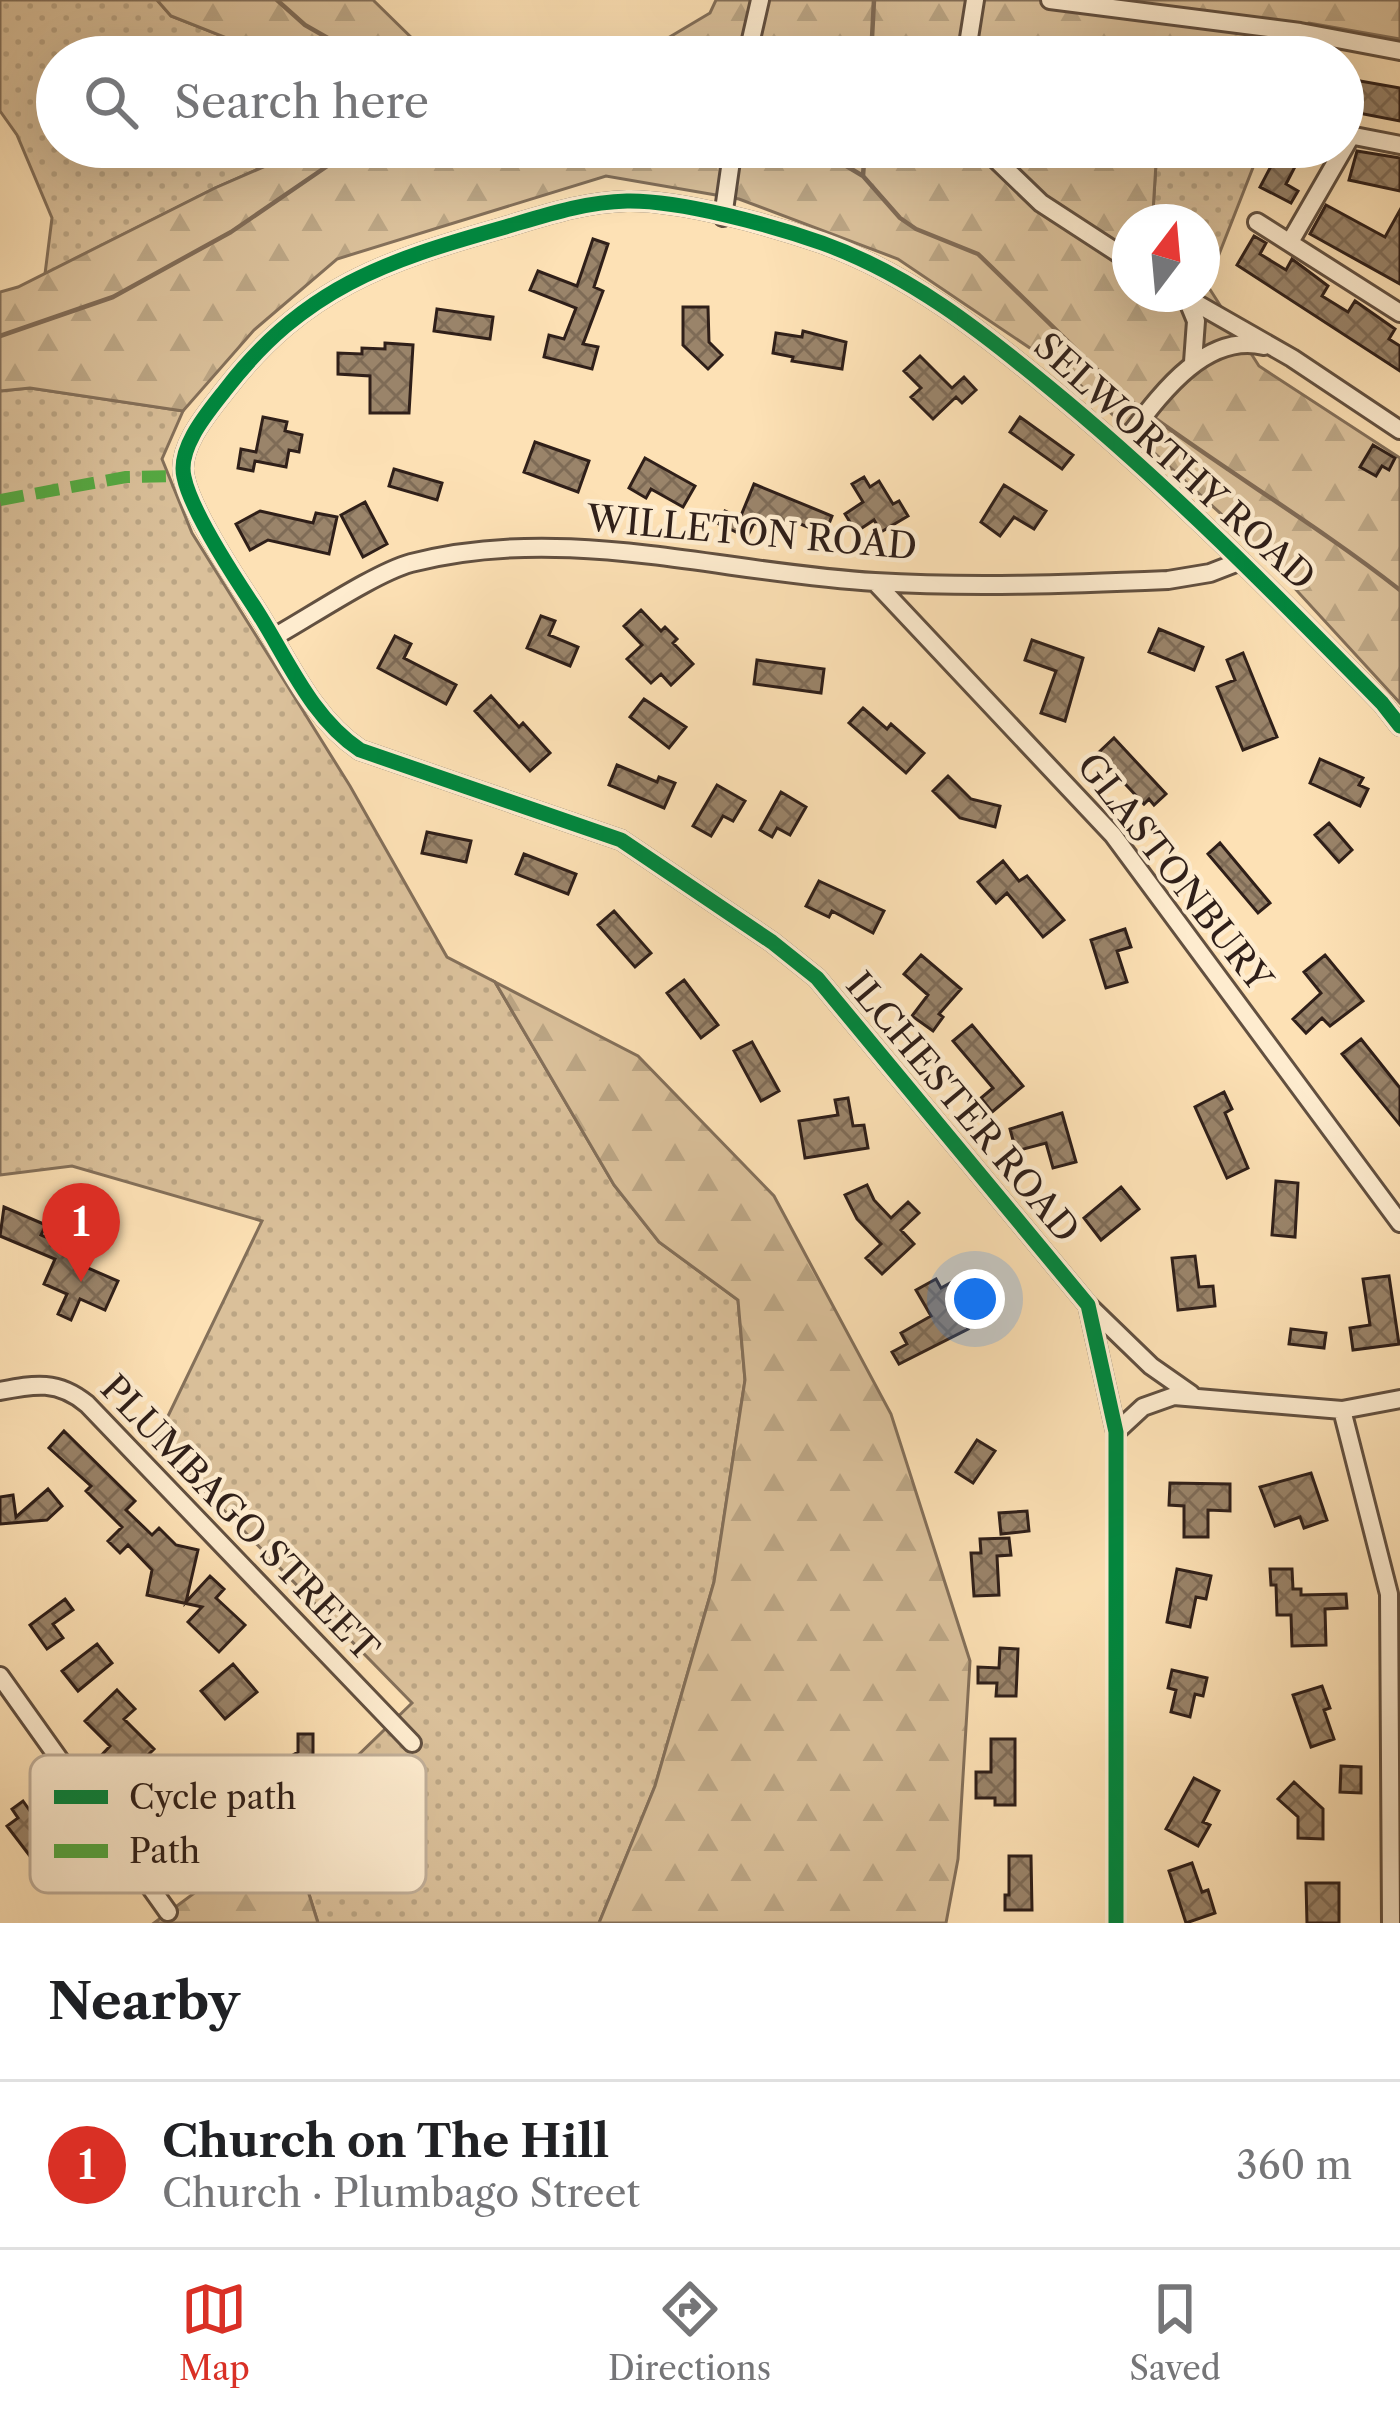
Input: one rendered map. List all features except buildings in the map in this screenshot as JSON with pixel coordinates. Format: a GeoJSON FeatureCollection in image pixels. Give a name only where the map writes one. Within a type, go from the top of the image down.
{"type":"FeatureCollection","features":[{"type":"Feature","properties":{"kind":"street"},"geometry":{"type":"LineString","coordinates":[[752,36],[760,0]]}},
{"type":"Feature","properties":{"kind":"street"},"geometry":{"type":"LineString","coordinates":[[969,36],[975,0]]}},
{"type":"Feature","properties":{"kind":"street"},"geometry":{"type":"LineString","coordinates":[[1050,0],[1321,36]]}},
{"type":"Feature","properties":{"kind":"street"},"geometry":{"type":"LineString","coordinates":[[1364,44],[1400,51]]}},
{"type":"Feature","properties":{"kind":"street"},"geometry":{"type":"LineString","coordinates":[[1364,138],[1400,145]]}},
{"type":"Feature","properties":{"kind":"street"},"geometry":{"type":"LineString","coordinates":[[723,217],[730,168]]}},
{"type":"Feature","properties":{"kind":"street"},"geometry":{"type":"LineString","coordinates":[[1005,168],[1041,203],[1112,249]]}},
{"type":"Feature","properties":{"kind":"street"},"geometry":{"type":"LineString","coordinates":[[1290,242],[1329,168]]}},
{"type":"Feature","properties":{"kind":"street","name":"SELWORTHY ROAD"},"geometry":{"type":"LineString","coordinates":[[274,637],[237,580],[183,476],[184,459],[203,418],[241,369],[304,309],[350,279],[413,253],[582,205],[629,201],[664,204],[819,242],[894,275],[1011,356],[1121,446],[1369,689],[1400,726]]}},
{"type":"Feature","properties":{"kind":"street"},"geometry":{"type":"LineString","coordinates":[[1258,222],[1400,313]]}},
{"type":"Feature","properties":{"kind":"street"},"geometry":{"type":"LineString","coordinates":[[1192,312],[1196,321],[1193,362]]}},
{"type":"Feature","properties":{"kind":"street"},"geometry":{"type":"LineString","coordinates":[[1212,312],[1400,430]]}},
{"type":"Feature","properties":{"kind":"street"},"geometry":{"type":"LineString","coordinates":[[1121,446],[1193,362],[1253,343],[1274,348]]}},
{"type":"Feature","properties":{"kind":"street","name":"WILLETON ROAD"},"geometry":{"type":"LineString","coordinates":[[274,637],[404,565],[447,555],[549,546],[874,582],[1168,580],[1210,573],[1241,561]]}},
{"type":"Feature","properties":{"kind":"street","name":"GLASTONBURY"},"geometry":{"type":"LineString","coordinates":[[874,582],[1113,835],[1400,1223]]}},
{"type":"Feature","properties":{"kind":"street","name":"ILCHESTER ROAD"},"geometry":{"type":"LineString","coordinates":[[274,637],[316,709],[335,733],[360,750],[621,840],[817,978],[1088,1305],[1116,1432],[1116,1923]]}},
{"type":"Feature","properties":{"kind":"street"},"geometry":{"type":"LineString","coordinates":[[1088,1305],[1150,1366],[1191,1395]]}},
{"type":"Feature","properties":{"kind":"street","name":"PLUMBAGO STREET"},"geometry":{"type":"LineString","coordinates":[[0,1391],[44,1384],[74,1394],[412,1743]]}},
{"type":"Feature","properties":{"kind":"street"},"geometry":{"type":"LineString","coordinates":[[1116,1432],[1157,1400],[1191,1395],[1342,1410],[1400,1399]]}},
{"type":"Feature","properties":{"kind":"street"},"geometry":{"type":"LineString","coordinates":[[1342,1410],[1389,1594],[1390,1923]]}},
{"type":"Feature","properties":{"kind":"street"},"geometry":{"type":"LineString","coordinates":[[0,1676],[56,1755]]}},
{"type":"Feature","properties":{"kind":"street"},"geometry":{"type":"LineString","coordinates":[[154,1893],[168,1912]]}},
{"type":"Feature","properties":{"kind":"green space"},"geometry":{"type":"Polygon","coordinates":[[[0,0],[157,0],[171,16],[222,36],[36,36],[36,168],[261,168],[45,274],[52,218],[17,135],[0,111],[0,0]]]}},
{"type":"Feature","properties":{"kind":"green space"},"geometry":{"type":"Polygon","coordinates":[[[157,0],[373,0],[410,36],[222,36],[171,16],[157,0]]]}},
{"type":"Feature","properties":{"kind":"green space"},"geometry":{"type":"Polygon","coordinates":[[[716,0],[1400,0],[1400,39],[1309,23],[1286,36],[671,36],[710,13],[716,0]]]}},
{"type":"Feature","properties":{"kind":"green space"},"geometry":{"type":"Polygon","coordinates":[[[261,168],[1156,168],[1153,204],[1112,204],[1112,312],[1220,312],[1220,305],[1259,366],[1400,458],[1400,703],[1255,545],[1067,373],[898,259],[739,199],[606,176],[337,259],[254,330],[183,411],[30,388],[0,391],[0,292],[261,168]]]}},
{"type":"Feature","properties":{"kind":"green space"},"geometry":{"type":"Polygon","coordinates":[[[1156,168],[1253,168],[1220,252],[1220,204],[1153,204],[1156,168]]]}},
{"type":"Feature","properties":{"kind":"green space"},"geometry":{"type":"Polygon","coordinates":[[[30,388],[183,411],[162,459],[192,533],[350,786],[447,957],[495,982],[614,1185],[659,1242],[738,1300],[745,1380],[714,1582],[655,1786],[599,1923],[318,1923],[309,1893],[426,1893],[426,1755],[358,1755],[412,1703],[156,1441],[262,1221],[72,1166],[0,1175],[0,391],[30,388]]]}},
{"type":"Feature","properties":{"kind":"green space"},"geometry":{"type":"Polygon","coordinates":[[[495,982],[638,1056],[774,1196],[891,1414],[970,1661],[958,1859],[946,1923],[599,1923],[655,1786],[714,1582],[745,1380],[738,1300],[659,1242],[614,1185],[495,982]]]}},
{"type":"Feature","properties":{"kind":"green space"},"geometry":{"type":"Polygon","coordinates":[[[194,1893],[309,1893],[318,1923],[154,1923],[194,1893]]]}},
{"type":"Feature","properties":{"kind":"waterway"},"geometry":{"type":"LineString","coordinates":[[277,0],[324,36]]}},
{"type":"Feature","properties":{"kind":"waterway"},"geometry":{"type":"LineString","coordinates":[[872,36],[874,0]]}},
{"type":"Feature","properties":{"kind":"waterway"},"geometry":{"type":"LineString","coordinates":[[0,336],[113,297],[231,232],[324,168]]}},
{"type":"Feature","properties":{"kind":"waterway"},"geometry":{"type":"LineString","coordinates":[[850,168],[916,229],[978,254],[1143,410]]}},
{"type":"Feature","properties":{"kind":"waterway"},"geometry":{"type":"LineString","coordinates":[[863,176],[864,168]]}},
{"type":"Feature","properties":{"kind":"waterway"},"geometry":{"type":"LineString","coordinates":[[1153,417],[1400,590]]}},
{"type":"Feature","properties":{"kind":"marked path"},"geometry":{"type":"LineString","coordinates":[[0,500],[126,477],[183,476]]}},
{"type":"Feature","properties":{"kind":"cycle path"},"geometry":{"type":"LineString","coordinates":[[1116,1923],[1116,1432],[1088,1305],[817,978],[772,942],[621,840],[360,750],[342,736],[300,684],[204,525],[184,477],[185,454],[196,430],[255,354],[317,302],[384,267],[460,240],[595,204],[649,202],[725,215],[854,256],[943,306],[998,346],[1179,502],[1342,662],[1400,726]]}},
{"type":"Feature","properties":{"kind":"place","name":"Church on The Hill"},"geometry":{"type":"Point","coordinates":[81,1282]}}]}
